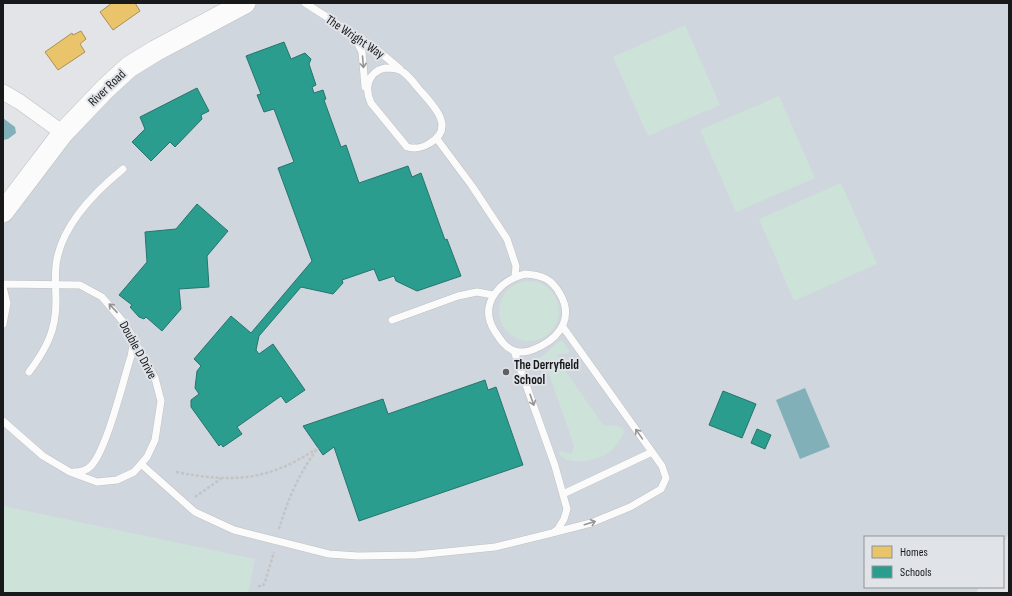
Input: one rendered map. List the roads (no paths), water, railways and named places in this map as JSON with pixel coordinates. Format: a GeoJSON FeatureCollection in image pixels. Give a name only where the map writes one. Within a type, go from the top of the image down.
{"type":"FeatureCollection","features":[{"type":"Feature","properties":{"kind":"street","name":"River Road"},"geometry":{"type":"LineString","coordinates":[[3,212],[63,133],[105,89],[129,67],[155,51],[245,3]]}},
{"type":"Feature","properties":{"kind":"street"},"geometry":{"type":"LineString","coordinates":[[3,92],[20,102],[63,133]]}},
{"type":"Feature","properties":{"kind":"lane","name":"The Wright Way"},"geometry":{"type":"LineString","coordinates":[[305,3],[375,48],[404,72],[440,115],[443,125],[441,134],[437,139]]}},
{"type":"Feature","properties":{"kind":"lane"},"geometry":{"type":"LineString","coordinates":[[352,32],[362,52],[367,95],[382,117],[406,147],[422,147],[437,139],[472,186],[507,239],[516,266],[514,276]]}},
{"type":"Feature","properties":{"kind":"lane","name":"The Wright Way"},"geometry":{"type":"LineString","coordinates":[[367,95],[368,80],[375,72],[386,68],[404,72]]}},
{"type":"Feature","properties":{"kind":"lane"},"geometry":{"type":"LineString","coordinates":[[29,372],[48,344],[52,333],[56,304],[55,284],[57,258],[69,230],[96,194],[123,169]]}},
{"type":"Feature","properties":{"kind":"lane"},"geometry":{"type":"LineString","coordinates":[[526,274],[538,275],[546,278],[556,286],[563,299],[567,318],[563,327],[547,342],[532,350],[522,352],[514,351],[503,343],[492,326],[489,318],[489,305],[493,295],[514,276],[526,274]]}},
{"type":"Feature","properties":{"kind":"lane","name":"Double D Drive"},"geometry":{"type":"LineString","coordinates":[[3,324],[8,302],[3,286],[55,284],[80,285],[98,294],[117,312],[155,378],[161,401],[155,440],[147,457],[134,472],[117,480],[98,482],[70,472],[43,456],[3,421]]}},
{"type":"Feature","properties":{"kind":"lane"},"geometry":{"type":"LineString","coordinates":[[392,320],[458,296],[477,292],[493,295]]}},
{"type":"Feature","properties":{"kind":"lane"},"geometry":{"type":"LineString","coordinates":[[141,464],[195,512],[234,530],[329,554],[358,556],[416,555],[495,547],[592,523],[630,507],[661,489],[666,478],[652,452],[563,327]]}},
{"type":"Feature","properties":{"kind":"lane"},"geometry":{"type":"LineString","coordinates":[[70,472],[82,472],[90,466],[103,446],[131,356],[134,341]]}},
{"type":"Feature","properties":{"kind":"lane"},"geometry":{"type":"LineString","coordinates":[[514,351],[555,466],[567,509],[558,529],[552,533]]}},
{"type":"Feature","properties":{"kind":"lane"},"geometry":{"type":"LineString","coordinates":[[563,494],[652,452]]}},
{"type":"Feature","properties":{"kind":"water"},"geometry":{"type":"Polygon","coordinates":[[[3,118],[15,127],[16,133],[8,139],[3,140],[3,118]]]}},
{"type":"Feature","properties":{"kind":"water"},"geometry":{"type":"Polygon","coordinates":[[[805,388],[830,447],[800,459],[776,400],[805,388]]]}},
{"type":"Feature","properties":{"kind":"place","name":"The Derryfield School"},"geometry":{"type":"Point","coordinates":[506,372]}}]}
